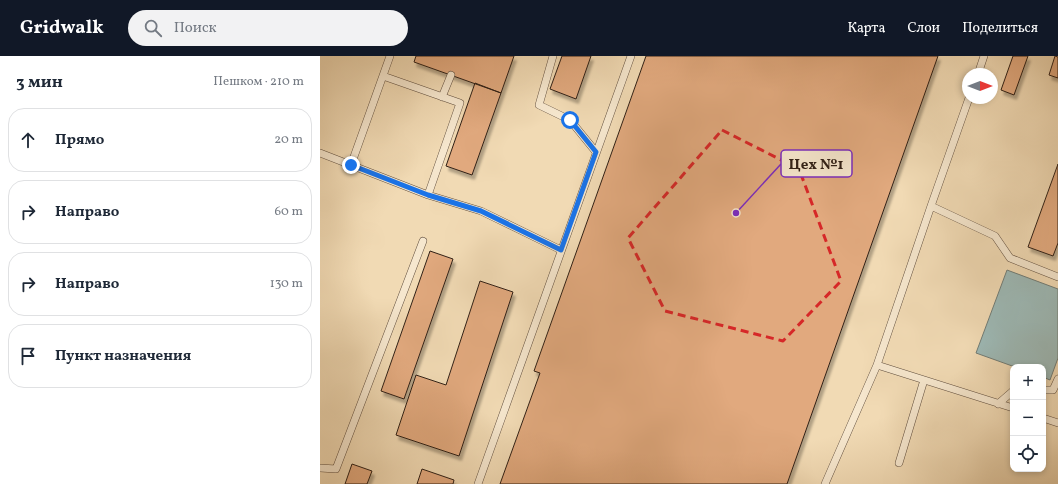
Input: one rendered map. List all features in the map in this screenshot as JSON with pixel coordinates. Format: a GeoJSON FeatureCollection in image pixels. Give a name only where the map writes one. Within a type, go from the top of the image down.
{"type":"FeatureCollection","features":[{"type":"Feature","properties":{"kind":"lane"},"geometry":{"type":"LineString","coordinates":[[351,165],[390,56]]}},
{"type":"Feature","properties":{"kind":"lane"},"geometry":{"type":"LineString","coordinates":[[553,56],[539,105],[570,120],[596,152]]}},
{"type":"Feature","properties":{"kind":"lane"},"geometry":{"type":"LineString","coordinates":[[478,484],[631,56]]}},
{"type":"Feature","properties":{"kind":"lane"},"geometry":{"type":"LineString","coordinates":[[980,68],[984,56]]}},
{"type":"Feature","properties":{"kind":"lane"},"geometry":{"type":"LineString","coordinates":[[442,97],[451,75]]}},
{"type":"Feature","properties":{"kind":"lane"},"geometry":{"type":"LineString","coordinates":[[383,76],[460,103],[428,195]]}},
{"type":"Feature","properties":{"kind":"lane"},"geometry":{"type":"LineString","coordinates":[[825,484],[877,365],[930,206],[967,104]]}},
{"type":"Feature","properties":{"kind":"lane"},"geometry":{"type":"LineString","coordinates":[[320,153],[428,195],[481,211],[561,250]]}},
{"type":"Feature","properties":{"kind":"lane"},"geometry":{"type":"LineString","coordinates":[[930,206],[996,236],[1010,258],[1058,278]]}},
{"type":"Feature","properties":{"kind":"lane"},"geometry":{"type":"LineString","coordinates":[[320,468],[336,469],[423,241]]}},
{"type":"Feature","properties":{"kind":"lane"},"geometry":{"type":"LineString","coordinates":[[877,365],[1010,407]]}},
{"type":"Feature","properties":{"kind":"lane"},"geometry":{"type":"LineString","coordinates":[[1046,390],[1053,390],[1058,379]]}},
{"type":"Feature","properties":{"kind":"lane"},"geometry":{"type":"LineString","coordinates":[[898,463],[924,380]]}},
{"type":"Feature","properties":{"kind":"lane"},"geometry":{"type":"LineString","coordinates":[[998,404],[1010,394]]}},
{"type":"Feature","properties":{"kind":"lane"},"geometry":{"type":"LineString","coordinates":[[1046,419],[1058,423]]}},
{"type":"Feature","properties":{"kind":"highlighted area"},"geometry":{"type":"Polygon","coordinates":[[[722,130],[799,169],[841,281],[783,341],[665,311],[628,238],[722,130]]]}},
{"type":"Feature","properties":{"kind":"water"},"geometry":{"type":"Polygon","coordinates":[[[1007,270],[1058,289],[1058,358],[1050,380],[1046,378],[1046,364],[1010,364],[1010,365],[976,353],[1007,270]]]}},
{"type":"Feature","properties":{"kind":"building"},"geometry":{"type":"Polygon","coordinates":[[[416,56],[514,56],[501,93],[414,62],[416,56]]]}},
{"type":"Feature","properties":{"kind":"building"},"geometry":{"type":"Polygon","coordinates":[[[562,56],[591,56],[576,99],[550,89],[562,56]]]}},
{"type":"Feature","properties":{"kind":"building"},"geometry":{"type":"Polygon","coordinates":[[[646,56],[938,56],[787,484],[500,484],[540,373],[534,371],[646,56]]]}},
{"type":"Feature","properties":{"kind":"building"},"geometry":{"type":"Polygon","coordinates":[[[1013,56],[1028,56],[1014,95],[1001,90],[1013,56]]]}},
{"type":"Feature","properties":{"kind":"building"},"geometry":{"type":"Polygon","coordinates":[[[1055,56],[1058,57],[1058,78],[1049,75],[1055,56]]]}},
{"type":"Feature","properties":{"kind":"building"},"geometry":{"type":"Polygon","coordinates":[[[475,83],[501,93],[472,175],[446,166],[475,83]]]}},
{"type":"Feature","properties":{"kind":"building"},"geometry":{"type":"Polygon","coordinates":[[[1058,164],[1058,243],[1053,256],[1028,247],[1058,164]]]}},
{"type":"Feature","properties":{"kind":"building"},"geometry":{"type":"Polygon","coordinates":[[[430,251],[453,259],[404,399],[381,391],[430,251]]]}},
{"type":"Feature","properties":{"kind":"building"},"geometry":{"type":"Polygon","coordinates":[[[480,281],[513,292],[459,456],[396,435],[416,375],[446,385],[480,281]]]}},
{"type":"Feature","properties":{"kind":"building"},"geometry":{"type":"Polygon","coordinates":[[[352,464],[372,471],[367,484],[345,484],[352,464]]]}},
{"type":"Feature","properties":{"kind":"building"},"geometry":{"type":"Polygon","coordinates":[[[422,469],[454,480],[453,484],[417,484],[422,469]]]}},
{"type":"Feature","properties":{"kind":"place","name":"Цех №1"},"geometry":{"type":"Point","coordinates":[736,213]}},
{"type":"Feature","properties":{"kind":"route"},"geometry":{"type":"LineString","coordinates":[[351,165],[428,195],[481,211],[561,250],[596,152],[570,120]]}}]}
